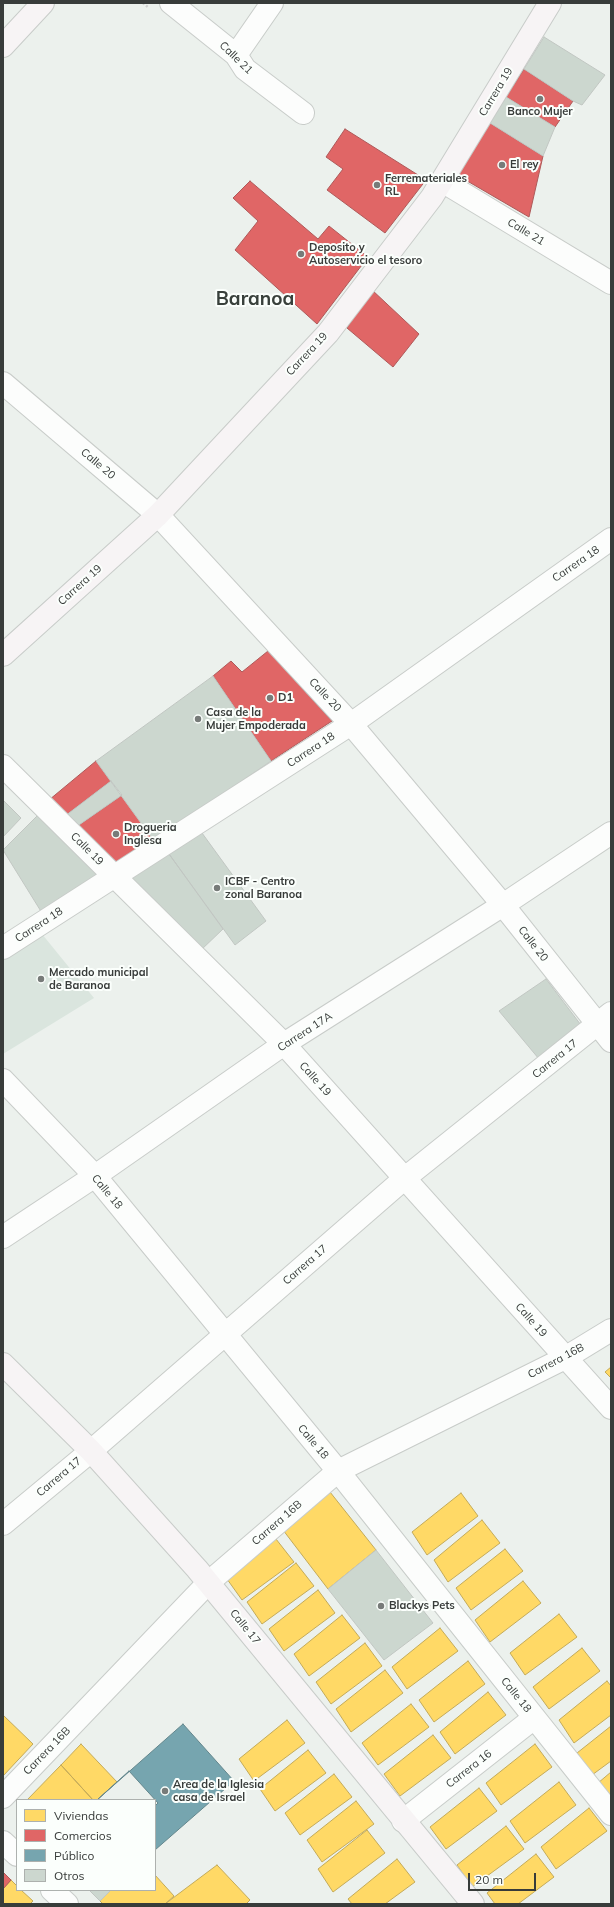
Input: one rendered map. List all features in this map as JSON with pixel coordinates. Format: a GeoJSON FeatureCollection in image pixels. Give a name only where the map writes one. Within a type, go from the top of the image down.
{"type":"FeatureCollection","features":[{"type":"Feature","properties":{"kind":"main road"},"geometry":{"type":"LineString","coordinates":[[3,46],[43,3]]}},
{"type":"Feature","properties":{"kind":"main road","name":"Carrera 19"},"geometry":{"type":"LineString","coordinates":[[3,655],[158,514],[328,333],[432,197],[550,3]]}},
{"type":"Feature","properties":{"kind":"main road","name":"Calle 17"},"geometry":{"type":"LineString","coordinates":[[3,1364],[90,1451],[209,1582],[403,1821],[473,1904]]}},
{"type":"Feature","properties":{"kind":"street","name":"Calle 21"},"geometry":{"type":"LineString","coordinates":[[170,3],[236,55],[245,69],[303,113]]}},
{"type":"Feature","properties":{"kind":"street"},"geometry":{"type":"LineString","coordinates":[[236,55],[272,3]]}},
{"type":"Feature","properties":{"kind":"street","name":"Calle 21"},"geometry":{"type":"LineString","coordinates":[[442,181],[611,283]]}},
{"type":"Feature","properties":{"kind":"street","name":"Calle 20"},"geometry":{"type":"LineString","coordinates":[[3,383],[158,514],[351,724],[606,1027]]}},
{"type":"Feature","properties":{"kind":"street","name":"Carrera 18"},"geometry":{"type":"LineString","coordinates":[[3,948],[351,724],[611,539]]}},
{"type":"Feature","properties":{"kind":"street","name":"Calle 19"},"geometry":{"type":"LineString","coordinates":[[3,766],[284,1044],[611,1408]]}},
{"type":"Feature","properties":{"kind":"street","name":"Carrera 17A"},"geometry":{"type":"LineString","coordinates":[[3,1237],[95,1176],[284,1044],[503,905],[611,833]]}},
{"type":"Feature","properties":{"kind":"street","name":"Carrera 17"},"geometry":{"type":"LineString","coordinates":[[3,1524],[90,1451],[405,1178],[606,1027]]}},
{"type":"Feature","properties":{"kind":"street","name":"Calle 18"},"geometry":{"type":"LineString","coordinates":[[3,1080],[95,1176],[224,1335],[338,1471],[611,1814]]}},
{"type":"Feature","properties":{"kind":"street","name":"Carrera 16B"},"geometry":{"type":"LineString","coordinates":[[3,1797],[209,1582],[338,1471],[565,1358],[611,1330]]}},
{"type":"Feature","properties":{"kind":"street","name":"Carrera 16"},"geometry":{"type":"LineString","coordinates":[[403,1821],[534,1718]]}},
{"type":"Feature","properties":{"kind":"street"},"geometry":{"type":"LineString","coordinates":[[3,1842],[16,1854]]}},
{"type":"Feature","properties":{"kind":"street"},"geometry":{"type":"LineString","coordinates":[[53,1891],[66,1904]]}},
{"type":"Feature","properties":{"kind":"shaded area","name":"Mercado municipal de Baranoa"},"geometry":{"type":"Polygon","coordinates":[[[42,934],[94,998],[3,1054],[3,959],[42,934]]]}},
{"type":"Feature","properties":{"kind":"building: Viviendas"},"geometry":{"type":"Polygon","coordinates":[[[611,1367],[611,1378],[605,1372],[611,1367]]]}},
{"type":"Feature","properties":{"kind":"building: Viviendas"},"geometry":{"type":"Polygon","coordinates":[[[330,1492],[376,1550],[328,1589],[283,1530],[330,1492]]]}},
{"type":"Feature","properties":{"kind":"building: Viviendas"},"geometry":{"type":"Polygon","coordinates":[[[461,1493],[478,1516],[427,1555],[412,1532],[461,1493]]]}},
{"type":"Feature","properties":{"kind":"building: Viviendas"},"geometry":{"type":"Polygon","coordinates":[[[482,1520],[500,1543],[448,1582],[434,1560],[482,1520]]]}},
{"type":"Feature","properties":{"kind":"building: Viviendas"},"geometry":{"type":"Polygon","coordinates":[[[276,1539],[294,1562],[242,1600],[227,1579],[276,1539]]]}},
{"type":"Feature","properties":{"kind":"building: Viviendas"},"geometry":{"type":"Polygon","coordinates":[[[505,1549],[523,1571],[471,1610],[456,1588],[505,1549]]]}},
{"type":"Feature","properties":{"kind":"building: Viviendas"},"geometry":{"type":"Polygon","coordinates":[[[296,1563],[314,1586],[262,1624],[247,1602],[296,1563]]]}},
{"type":"Feature","properties":{"kind":"building: Viviendas"},"geometry":{"type":"Polygon","coordinates":[[[523,1581],[541,1603],[490,1642],[475,1620],[523,1581]]]}},
{"type":"Feature","properties":{"kind":"building: Viviendas"},"geometry":{"type":"Polygon","coordinates":[[[318,1590],[335,1613],[284,1651],[269,1629],[318,1590]]]}},
{"type":"Feature","properties":{"kind":"building: Viviendas"},"geometry":{"type":"Polygon","coordinates":[[[559,1614],[577,1637],[525,1675],[510,1653],[559,1614]]]}},
{"type":"Feature","properties":{"kind":"building: Viviendas"},"geometry":{"type":"Polygon","coordinates":[[[342,1615],[360,1638],[309,1676],[294,1654],[342,1615]]]}},
{"type":"Feature","properties":{"kind":"building: Viviendas"},"geometry":{"type":"Polygon","coordinates":[[[440,1628],[458,1651],[407,1689],[392,1667],[440,1628]]]}},
{"type":"Feature","properties":{"kind":"building: Viviendas"},"geometry":{"type":"Polygon","coordinates":[[[365,1643],[382,1666],[331,1704],[316,1682],[365,1643]]]}},
{"type":"Feature","properties":{"kind":"building: Viviendas"},"geometry":{"type":"Polygon","coordinates":[[[582,1648],[600,1671],[549,1709],[533,1687],[582,1648]]]}},
{"type":"Feature","properties":{"kind":"building: Viviendas"},"geometry":{"type":"Polygon","coordinates":[[[468,1661],[485,1684],[434,1722],[419,1700],[468,1661]]]}},
{"type":"Feature","properties":{"kind":"building: Viviendas"},"geometry":{"type":"Polygon","coordinates":[[[385,1670],[403,1693],[351,1732],[336,1709],[385,1670]]]}},
{"type":"Feature","properties":{"kind":"building: Viviendas"},"geometry":{"type":"Polygon","coordinates":[[[607,1681],[611,1686],[611,1715],[574,1743],[559,1720],[607,1681]]]}},
{"type":"Feature","properties":{"kind":"building: Viviendas"},"geometry":{"type":"Polygon","coordinates":[[[488,1692],[506,1715],[455,1754],[440,1732],[488,1692]]]}},
{"type":"Feature","properties":{"kind":"building: Viviendas"},"geometry":{"type":"Polygon","coordinates":[[[411,1704],[429,1727],[378,1765],[362,1743],[411,1704]]]}},
{"type":"Feature","properties":{"kind":"building: Viviendas"},"geometry":{"type":"Polygon","coordinates":[[[3,1715],[33,1744],[3,1776],[3,1715]]]}},
{"type":"Feature","properties":{"kind":"building: Viviendas"},"geometry":{"type":"Polygon","coordinates":[[[287,1720],[305,1743],[254,1781],[239,1759],[287,1720]]]}},
{"type":"Feature","properties":{"kind":"building: Viviendas"},"geometry":{"type":"Polygon","coordinates":[[[611,1726],[611,1761],[592,1775],[577,1753],[611,1726]]]}},
{"type":"Feature","properties":{"kind":"building: Viviendas"},"geometry":{"type":"Polygon","coordinates":[[[433,1735],[451,1758],[400,1796],[384,1774],[433,1735]]]}},
{"type":"Feature","properties":{"kind":"building: Viviendas"},"geometry":{"type":"Polygon","coordinates":[[[81,1744],[117,1782],[98,1799],[92,1799],[61,1765],[81,1744]]]}},
{"type":"Feature","properties":{"kind":"building: Viviendas"},"geometry":{"type":"Polygon","coordinates":[[[535,1744],[552,1767],[501,1805],[486,1783],[535,1744]]]}},
{"type":"Feature","properties":{"kind":"building: Viviendas"},"geometry":{"type":"Polygon","coordinates":[[[308,1750],[326,1773],[275,1811],[260,1789],[308,1750]]]}},
{"type":"Feature","properties":{"kind":"building: Viviendas"},"geometry":{"type":"Polygon","coordinates":[[[61,1765],[92,1799],[28,1799],[61,1765]]]}},
{"type":"Feature","properties":{"kind":"building: Viviendas"},"geometry":{"type":"Polygon","coordinates":[[[611,1772],[611,1802],[598,1783],[611,1772]]]}},
{"type":"Feature","properties":{"kind":"building: Viviendas"},"geometry":{"type":"Polygon","coordinates":[[[334,1774],[352,1797],[300,1835],[285,1813],[334,1774]]]}},
{"type":"Feature","properties":{"kind":"building: Viviendas"},"geometry":{"type":"Polygon","coordinates":[[[559,1782],[576,1805],[525,1843],[510,1821],[559,1782]]]}},
{"type":"Feature","properties":{"kind":"building: Viviendas"},"geometry":{"type":"Polygon","coordinates":[[[479,1788],[497,1811],[446,1849],[430,1827],[479,1788]]]}},
{"type":"Feature","properties":{"kind":"building: Viviendas"},"geometry":{"type":"Polygon","coordinates":[[[356,1801],[374,1824],[322,1862],[307,1840],[356,1801]]]}},
{"type":"Feature","properties":{"kind":"building: Viviendas"},"geometry":{"type":"Polygon","coordinates":[[[589,1808],[607,1831],[556,1869],[541,1847],[589,1808]]]}},
{"type":"Feature","properties":{"kind":"building: Viviendas"},"geometry":{"type":"Polygon","coordinates":[[[506,1826],[524,1849],[472,1887],[457,1865],[506,1826]]]}},
{"type":"Feature","properties":{"kind":"building: Viviendas"},"geometry":{"type":"Polygon","coordinates":[[[367,1830],[385,1853],[333,1892],[318,1869],[367,1830]]]}},
{"type":"Feature","properties":{"kind":"building: Viviendas"},"geometry":{"type":"Polygon","coordinates":[[[536,1854],[554,1877],[518,1904],[495,1904],[487,1893],[536,1854]]]}},
{"type":"Feature","properties":{"kind":"building: Viviendas"},"geometry":{"type":"Polygon","coordinates":[[[397,1859],[415,1882],[385,1904],[352,1904],[348,1899],[397,1859]]]}},
{"type":"Feature","properties":{"kind":"building: Viviendas"},"geometry":{"type":"Polygon","coordinates":[[[217,1865],[250,1900],[246,1904],[165,1904],[217,1865]]]}},
{"type":"Feature","properties":{"kind":"building: Viviendas"},"geometry":{"type":"Polygon","coordinates":[[[156,1876],[174,1896],[165,1904],[103,1904],[100,1901],[110,1891],[156,1891],[156,1876]]]}},
{"type":"Feature","properties":{"kind":"building: Viviendas"},"geometry":{"type":"Polygon","coordinates":[[[11,1880],[16,1885],[16,1891],[22,1891],[33,1901],[30,1904],[3,1904],[3,1889],[11,1880]]]}},
{"type":"Feature","properties":{"kind":"building: Comercios","name":"Banco Mujer"},"geometry":{"type":"Polygon","coordinates":[[[524,69],[573,101],[555,127],[506,97],[524,69]]]}},
{"type":"Feature","properties":{"kind":"building: Comercios","name":"El rey"},"geometry":{"type":"Polygon","coordinates":[[[490,123],[543,156],[529,217],[457,175],[490,123]]]}},
{"type":"Feature","properties":{"kind":"building: Comercios","name":"Ferremateriales RL"},"geometry":{"type":"Polygon","coordinates":[[[345,129],[426,180],[385,233],[327,190],[343,169],[326,157],[345,129]]]}},
{"type":"Feature","properties":{"kind":"building: Comercios","name":"Deposito y Autoservicio el tesoro"},"geometry":{"type":"Polygon","coordinates":[[[250,181],[318,239],[329,226],[368,257],[317,324],[235,250],[258,221],[233,198],[250,181]]]}},
{"type":"Feature","properties":{"kind":"building: Comercios"},"geometry":{"type":"Polygon","coordinates":[[[371,289],[419,334],[393,367],[347,328],[371,289]]]}},
{"type":"Feature","properties":{"kind":"building: Comercios","name":"D1"},"geometry":{"type":"Polygon","coordinates":[[[268,651],[332,721],[271,761],[213,676],[231,661],[242,672],[268,651]]]}},
{"type":"Feature","properties":{"kind":"building: Comercios"},"geometry":{"type":"Polygon","coordinates":[[[96,761],[111,781],[65,816],[49,800],[96,761]]]}},
{"type":"Feature","properties":{"kind":"building: Comercios","name":"Drogueria Inglesa"},"geometry":{"type":"Polygon","coordinates":[[[122,795],[154,841],[116,867],[76,827],[122,795]]]}},
{"type":"Feature","properties":{"kind":"building: Comercios"},"geometry":{"type":"Polygon","coordinates":[[[3,1872],[11,1880],[3,1889],[3,1872]]]}},
{"type":"Feature","properties":{"kind":"building: Público","name":"Area de la Iglesia casa de Israel"},"geometry":{"type":"Polygon","coordinates":[[[183,1724],[234,1781],[156,1849],[156,1799],[98,1799],[183,1724]]]}},
{"type":"Feature","properties":{"kind":"building: Público"},"geometry":{"type":"Polygon","coordinates":[[[129,1771],[154,1799],[98,1799],[129,1771]]]}},
{"type":"Feature","properties":{"kind":"building: Público"},"geometry":{"type":"Polygon","coordinates":[[[90,1891],[110,1891],[100,1901],[90,1891]]]}},
{"type":"Feature","properties":{"kind":"building: Otros"},"geometry":{"type":"Polygon","coordinates":[[[544,37],[605,75],[582,105],[573,101],[524,69],[544,37]]]}},
{"type":"Feature","properties":{"kind":"building: Otros"},"geometry":{"type":"Polygon","coordinates":[[[506,97],[555,127],[543,156],[490,123],[506,97]]]}},
{"type":"Feature","properties":{"kind":"building: Otros","name":"Casa de la Mujer Empoderada"},"geometry":{"type":"Polygon","coordinates":[[[213,676],[271,761],[154,841],[96,761],[213,676]]]}},
{"type":"Feature","properties":{"kind":"building: Otros"},"geometry":{"type":"Polygon","coordinates":[[[111,781],[122,795],[76,827],[65,816],[111,781]]]}},
{"type":"Feature","properties":{"kind":"building: Otros"},"geometry":{"type":"Polygon","coordinates":[[[3,800],[21,818],[3,837],[3,800]]]}},
{"type":"Feature","properties":{"kind":"building: Otros"},"geometry":{"type":"Polygon","coordinates":[[[38,815],[100,874],[42,913],[3,850],[38,815]]]}},
{"type":"Feature","properties":{"kind":"building: Otros","name":"ICBF - Centro zonal Baranoa"},"geometry":{"type":"Polygon","coordinates":[[[202,833],[266,921],[235,945],[169,854],[202,833]]]}},
{"type":"Feature","properties":{"kind":"building: Otros"},"geometry":{"type":"Polygon","coordinates":[[[169,854],[223,929],[200,951],[127,880],[169,854]]]}},
{"type":"Feature","properties":{"kind":"building: Otros"},"geometry":{"type":"Polygon","coordinates":[[[546,979],[584,1029],[539,1059],[499,1011],[546,979]]]}},
{"type":"Feature","properties":{"kind":"building: Otros","name":"Blackys Pets"},"geometry":{"type":"Polygon","coordinates":[[[376,1550],[433,1623],[384,1660],[328,1589],[376,1550]]]}},
{"type":"Feature","properties":{"kind":"building: Otros"},"geometry":{"type":"Polygon","coordinates":[[[90,1891],[110,1891],[100,1901],[90,1891]]]}},
{"type":"Feature","properties":{"kind":"place","name":"Banco Mujer"},"geometry":{"type":"Point","coordinates":[540,99]}},
{"type":"Feature","properties":{"kind":"place","name":"El rey"},"geometry":{"type":"Point","coordinates":[502,165]}},
{"type":"Feature","properties":{"kind":"place","name":"Ferremateriales RL"},"geometry":{"type":"Point","coordinates":[377,185]}},
{"type":"Feature","properties":{"kind":"place","name":"Deposito y Autoservicio el tesoro"},"geometry":{"type":"Point","coordinates":[301,254]}},
{"type":"Feature","properties":{"kind":"place","name":"D1"},"geometry":{"type":"Point","coordinates":[270,698]}},
{"type":"Feature","properties":{"kind":"place","name":"Casa de la Mujer Empoderada"},"geometry":{"type":"Point","coordinates":[198,719]}},
{"type":"Feature","properties":{"kind":"place","name":"Drogueria Inglesa"},"geometry":{"type":"Point","coordinates":[116,834]}},
{"type":"Feature","properties":{"kind":"place","name":"ICBF - Centro zonal Baranoa"},"geometry":{"type":"Point","coordinates":[217,888]}},
{"type":"Feature","properties":{"kind":"place","name":"Mercado municipal de Baranoa"},"geometry":{"type":"Point","coordinates":[41,979]}},
{"type":"Feature","properties":{"kind":"place","name":"Blackys Pets"},"geometry":{"type":"Point","coordinates":[381,1606]}},
{"type":"Feature","properties":{"kind":"place","name":"Area de la Iglesia casa de Israel"},"geometry":{"type":"Point","coordinates":[165,1791]}},
{"type":"Feature","properties":{"kind":"district","name":"Baranoa"},"geometry":{"type":"Point","coordinates":[255,299]}}]}
